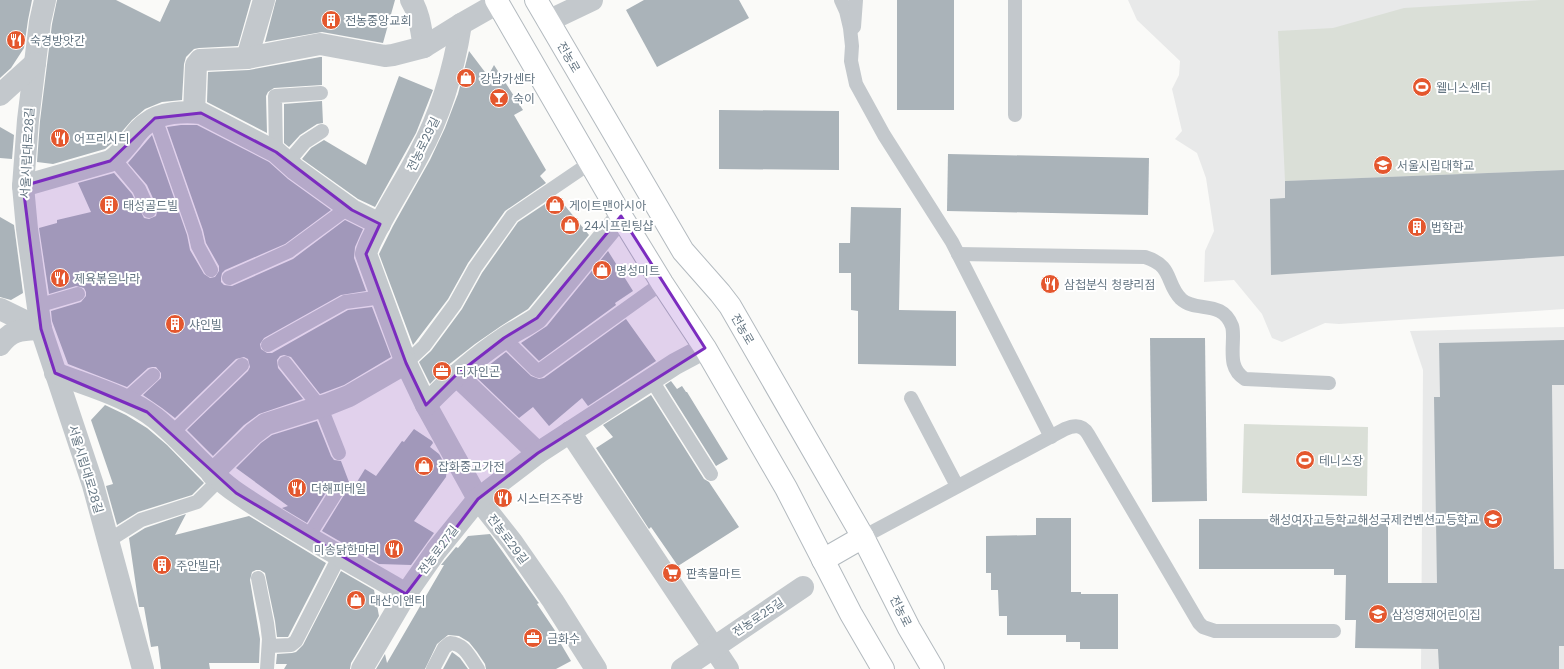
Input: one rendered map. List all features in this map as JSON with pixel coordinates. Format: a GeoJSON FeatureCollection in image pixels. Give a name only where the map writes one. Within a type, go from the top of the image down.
{"type":"FeatureCollection","features":[{"type":"Feature","properties":{"kind":"main road","name":"전농로"},"geometry":{"type":"LineString","coordinates":[[536,0],[682,251],[720,292],[730,306],[863,537],[909,628],[933,669]]}},
{"type":"Feature","properties":{"kind":"main road"},"geometry":{"type":"LineString","coordinates":[[496,2],[621,216],[662,283],[706,348],[786,488],[851,614],[883,669]]}},
{"type":"Feature","properties":{"kind":"main road"},"geometry":{"type":"LineString","coordinates":[[823,560],[863,537]]}},
{"type":"Feature","properties":{"kind":"street","name":"서울시립대로28길"},"geometry":{"type":"LineString","coordinates":[[45,0],[40,22],[28,120],[23,186],[26,229],[37,306],[41,329],[93,485],[143,669]]}},
{"type":"Feature","properties":{"kind":"street"},"geometry":{"type":"LineString","coordinates":[[247,58],[264,0]]}},
{"type":"Feature","properties":{"kind":"street"},"geometry":{"type":"LineString","coordinates":[[411,0],[417,11],[424,47]]}},
{"type":"Feature","properties":{"kind":"street"},"geometry":{"type":"LineString","coordinates":[[548,21],[592,0]]}},
{"type":"Feature","properties":{"kind":"street"},"geometry":{"type":"LineString","coordinates":[[194,112],[196,65],[200,60],[247,58],[320,44],[384,56],[393,56],[424,47],[496,2]]}},
{"type":"Feature","properties":{"kind":"street","name":"전농로29길"},"geometry":{"type":"LineString","coordinates":[[460,24],[454,64],[435,121],[419,155],[380,224],[367,249],[366,254],[406,363],[426,405],[478,499],[516,548],[553,601],[596,669]]}},
{"type":"Feature","properties":{"kind":"street"},"geometry":{"type":"LineString","coordinates":[[0,95],[35,62]]}},
{"type":"Feature","properties":{"kind":"street"},"geometry":{"type":"LineString","coordinates":[[23,186],[110,161],[114,159],[146,123],[165,115],[194,112],[201,113],[282,157],[295,169],[349,207],[380,224]]}},
{"type":"Feature","properties":{"kind":"street"},"geometry":{"type":"LineString","coordinates":[[426,405],[456,375],[504,338],[528,325],[537,318],[621,216]]}},
{"type":"Feature","properties":{"kind":"street"},"geometry":{"type":"LineString","coordinates":[[0,309],[41,329]]}},
{"type":"Feature","properties":{"kind":"street"},"geometry":{"type":"LineString","coordinates":[[0,346],[9,335],[15,331],[41,329]]}},
{"type":"Feature","properties":{"kind":"street","name":"전농로27길"},"geometry":{"type":"LineString","coordinates":[[362,669],[406,594],[436,551],[478,499],[538,453],[675,364],[706,348]]}},
{"type":"Feature","properties":{"kind":"street"},"geometry":{"type":"LineString","coordinates":[[216,477],[253,434],[266,424],[349,396],[406,363]]}},
{"type":"Feature","properties":{"kind":"street"},"geometry":{"type":"LineString","coordinates":[[56,373],[147,412],[216,477],[260,509],[406,594]]}},
{"type":"Feature","properties":{"kind":"street"},"geometry":{"type":"LineString","coordinates":[[456,375],[538,453]]}},
{"type":"Feature","properties":{"kind":"street"},"geometry":{"type":"LineString","coordinates":[[570,432],[728,669]]}},
{"type":"Feature","properties":{"kind":"street","name":"전농로25길"},"geometry":{"type":"LineString","coordinates":[[682,669],[803,587]]}},
{"type":"Feature","properties":{"kind":"lane"},"geometry":{"type":"LineString","coordinates":[[841,0],[850,28],[852,46]]}},
{"type":"Feature","properties":{"kind":"lane"},"geometry":{"type":"LineString","coordinates":[[856,0],[851,61],[856,84],[884,135],[952,242],[1051,436]]}},
{"type":"Feature","properties":{"kind":"lane"},"geometry":{"type":"LineString","coordinates":[[1015,0],[1015,115]]}},
{"type":"Feature","properties":{"kind":"lane"},"geometry":{"type":"LineString","coordinates":[[320,93],[275,96],[282,157],[322,131]]}},
{"type":"Feature","properties":{"kind":"lane"},"geometry":{"type":"LineString","coordinates":[[155,118],[195,233],[198,246],[211,270]]}},
{"type":"Feature","properties":{"kind":"lane"},"geometry":{"type":"LineString","coordinates":[[114,159],[139,189],[149,211]]}},
{"type":"Feature","properties":{"kind":"lane"},"geometry":{"type":"LineString","coordinates":[[406,363],[424,346],[455,304],[475,268],[512,216],[590,163]]}},
{"type":"Feature","properties":{"kind":"lane"},"geometry":{"type":"LineString","coordinates":[[229,278],[289,251],[349,207]]}},
{"type":"Feature","properties":{"kind":"lane"},"geometry":{"type":"LineString","coordinates":[[958,254],[1146,257],[1155,260],[1165,268],[1180,299],[1187,303],[1215,308],[1224,314],[1232,327],[1234,367],[1238,375],[1245,379],[1329,384]]}},
{"type":"Feature","properties":{"kind":"lane"},"geometry":{"type":"LineString","coordinates":[[504,338],[534,369],[539,371],[662,283]]}},
{"type":"Feature","properties":{"kind":"lane"},"geometry":{"type":"LineString","coordinates":[[37,306],[78,294]]}},
{"type":"Feature","properties":{"kind":"lane"},"geometry":{"type":"LineString","coordinates":[[268,345],[345,302],[382,297]]}},
{"type":"Feature","properties":{"kind":"lane"},"geometry":{"type":"LineString","coordinates":[[285,363],[320,407],[339,453]]}},
{"type":"Feature","properties":{"kind":"lane"},"geometry":{"type":"LineString","coordinates":[[171,434],[242,365]]}},
{"type":"Feature","properties":{"kind":"lane"},"geometry":{"type":"LineString","coordinates":[[124,401],[153,375]]}},
{"type":"Feature","properties":{"kind":"lane"},"geometry":{"type":"LineString","coordinates":[[651,379],[711,474]]}},
{"type":"Feature","properties":{"kind":"lane"},"geometry":{"type":"LineString","coordinates":[[911,398],[957,486]]}},
{"type":"Feature","properties":{"kind":"lane"},"geometry":{"type":"LineString","coordinates":[[863,537],[1051,436],[1076,425],[1084,427],[1086,430],[1203,627],[1215,631],[1334,631]]}},
{"type":"Feature","properties":{"kind":"lane"},"geometry":{"type":"LineString","coordinates":[[108,541],[141,520],[197,502],[216,477]]}},
{"type":"Feature","properties":{"kind":"lane"},"geometry":{"type":"LineString","coordinates":[[308,537],[337,491]]}},
{"type":"Feature","properties":{"kind":"lane"},"geometry":{"type":"LineString","coordinates":[[269,646],[288,646],[294,644],[340,555]]}},
{"type":"Feature","properties":{"kind":"lane"},"geometry":{"type":"LineString","coordinates":[[258,578],[268,622],[268,669]]}},
{"type":"Feature","properties":{"kind":"lane"},"geometry":{"type":"LineString","coordinates":[[433,669],[444,648],[450,643],[456,643],[463,648],[478,669]]}},
{"type":"Feature","properties":{"kind":"highlighted area"},"geometry":{"type":"Polygon","coordinates":[[[201,113],[276,152],[352,210],[380,224],[366,254],[406,363],[426,405],[456,375],[504,338],[537,318],[621,216],[705,348],[538,453],[478,499],[406,594],[236,493],[147,412],[55,373],[41,329],[23,186],[110,161],[155,118],[201,113]]]}},
{"type":"Feature","properties":{"kind":"shaded area","name":"서울시립대학교"},"geometry":{"type":"Polygon","coordinates":[[[1128,0],[1564,0],[1564,309],[1339,324],[1325,323],[1282,342],[1272,338],[1262,314],[1234,280],[1204,282],[1205,251],[1214,231],[1206,178],[1197,153],[1175,139],[1182,131],[1172,89],[1179,75],[1180,61],[1137,20],[1128,0]]]}},
{"type":"Feature","properties":{"kind":"shaded area","name":"웰니스센터"},"geometry":{"type":"Polygon","coordinates":[[[1564,0],[1564,170],[1285,181],[1278,31],[1333,28],[1404,8],[1564,0]]]}},
{"type":"Feature","properties":{"kind":"shaded area","name":"해성여자고등학교해성국제컨벤션고등학교"},"geometry":{"type":"Polygon","coordinates":[[[1564,327],[1564,669],[1421,669],[1423,370],[1410,331],[1564,327]]]}},
{"type":"Feature","properties":{"kind":"shaded area","name":"테니스장"},"geometry":{"type":"Polygon","coordinates":[[[1244,424],[1368,427],[1367,496],[1242,493],[1244,424]]]}},
{"type":"Feature","properties":{"kind":"building"},"geometry":{"type":"Polygon","coordinates":[[[0,0],[32,0],[24,48],[11,68],[0,78],[0,0]]]}},
{"type":"Feature","properties":{"kind":"building"},"geometry":{"type":"Polygon","coordinates":[[[57,0],[116,0],[160,22],[170,0],[251,0],[238,46],[194,49],[186,57],[184,64],[182,100],[162,102],[145,109],[132,120],[105,149],[53,164],[37,162],[40,121],[52,24],[57,0]]]}},
{"type":"Feature","properties":{"kind":"building","name":"전농중앙교회"},"geometry":{"type":"Polygon","coordinates":[[[276,0],[395,0],[383,43],[322,32],[265,42],[276,0]]]}},
{"type":"Feature","properties":{"kind":"building"},"geometry":{"type":"Polygon","coordinates":[[[644,0],[739,0],[749,18],[657,67],[626,10],[644,0]]]}},
{"type":"Feature","properties":{"kind":"building"},"geometry":{"type":"Polygon","coordinates":[[[897,0],[954,0],[954,110],[897,110],[897,0]]]}},
{"type":"Feature","properties":{"kind":"building"},"geometry":{"type":"Polygon","coordinates":[[[469,51],[488,76],[494,65],[523,110],[514,115],[546,170],[540,176],[546,183],[505,211],[468,263],[448,299],[413,345],[379,254],[430,160],[445,128],[458,94],[469,51]]]}},
{"type":"Feature","properties":{"kind":"building"},"geometry":{"type":"Polygon","coordinates":[[[322,57],[322,85],[274,88],[268,92],[266,96],[267,133],[207,102],[208,72],[249,70],[322,57]]]}},
{"type":"Feature","properties":{"kind":"building"},"geometry":{"type":"Polygon","coordinates":[[[399,76],[433,90],[416,133],[375,207],[358,199],[302,159],[311,148],[324,140],[366,165],[399,76]]]}},
{"type":"Feature","properties":{"kind":"building"},"geometry":{"type":"Polygon","coordinates":[[[322,101],[323,123],[317,124],[300,135],[289,147],[284,143],[284,104],[322,101]]]}},
{"type":"Feature","properties":{"kind":"building"},"geometry":{"type":"Polygon","coordinates":[[[719,110],[839,111],[839,170],[719,169],[719,110]]]}},
{"type":"Feature","properties":{"kind":"building"},"geometry":{"type":"Polygon","coordinates":[[[197,125],[269,162],[288,179],[331,210],[285,244],[225,270],[222,273],[221,278],[221,282],[224,285],[232,286],[293,259],[345,220],[363,229],[355,247],[354,258],[366,291],[341,295],[264,338],[260,344],[261,349],[267,353],[272,353],[348,310],[372,307],[391,357],[344,385],[320,394],[291,357],[284,355],[280,356],[277,360],[278,368],[303,399],[259,414],[244,425],[213,456],[187,430],[248,371],[250,367],[248,359],[244,357],[236,359],[175,418],[143,395],[161,378],[161,373],[156,367],[148,368],[127,387],[68,364],[52,321],[51,311],[81,302],[86,296],[86,292],[84,288],[76,286],[49,294],[39,228],[57,223],[57,220],[91,212],[78,183],[114,173],[132,194],[144,218],[149,219],[156,216],[157,207],[147,185],[128,163],[152,135],[187,235],[190,250],[204,274],[210,278],[215,277],[219,271],[219,266],[206,243],[203,230],[167,127],[197,125]]]}},
{"type":"Feature","properties":{"kind":"building"},"geometry":{"type":"Polygon","coordinates":[[[0,127],[14,135],[12,159],[0,158],[0,127]]]}},
{"type":"Feature","properties":{"kind":"building"},"geometry":{"type":"Polygon","coordinates":[[[948,154],[1149,158],[1148,215],[947,211],[948,154]]]}},
{"type":"Feature","properties":{"kind":"building","name":"법학관"},"geometry":{"type":"Polygon","coordinates":[[[1564,170],[1564,256],[1271,275],[1270,199],[1285,198],[1285,181],[1564,170]]]}},
{"type":"Feature","properties":{"kind":"building"},"geometry":{"type":"Polygon","coordinates":[[[557,196],[589,235],[528,309],[475,344],[447,366],[430,384],[419,362],[431,351],[462,309],[482,273],[518,222],[557,196]]]}},
{"type":"Feature","properties":{"kind":"building"},"geometry":{"type":"Polygon","coordinates":[[[851,207],[901,208],[899,310],[956,311],[956,366],[858,364],[858,311],[851,310],[851,273],[839,273],[839,243],[850,243],[851,207]]]}},
{"type":"Feature","properties":{"kind":"building"},"geometry":{"type":"Polygon","coordinates":[[[0,217],[14,225],[23,293],[11,300],[0,297],[0,217]]]}},
{"type":"Feature","properties":{"kind":"building"},"geometry":{"type":"Polygon","coordinates":[[[608,251],[633,291],[539,361],[521,343],[547,326],[608,251]]]}},
{"type":"Feature","properties":{"kind":"building"},"geometry":{"type":"Polygon","coordinates":[[[626,319],[656,361],[588,406],[582,398],[549,426],[533,407],[519,418],[475,376],[506,352],[531,376],[539,379],[544,378],[626,319]]]}},
{"type":"Feature","properties":{"kind":"building"},"geometry":{"type":"Polygon","coordinates":[[[1150,338],[1205,338],[1207,501],[1152,502],[1150,338]]]}},
{"type":"Feature","properties":{"kind":"building","name":"해성여자고등학교해성국제컨벤션고등학교"},"geometry":{"type":"Polygon","coordinates":[[[1564,340],[1564,385],[1552,385],[1554,569],[1564,569],[1564,646],[1559,646],[1559,669],[1439,669],[1438,649],[1355,648],[1356,620],[1345,620],[1346,575],[1334,575],[1334,569],[1199,569],[1199,519],[1388,519],[1388,583],[1437,583],[1434,397],[1440,397],[1439,343],[1564,340]]]}},
{"type":"Feature","properties":{"kind":"building"},"geometry":{"type":"Polygon","coordinates":[[[671,381],[677,389],[682,386],[687,392],[728,459],[716,466],[665,385],[671,381]]]}},
{"type":"Feature","properties":{"kind":"building"},"geometry":{"type":"Polygon","coordinates":[[[651,395],[704,479],[709,482],[739,527],[678,566],[651,527],[649,529],[596,448],[613,437],[603,425],[651,395]]]}},
{"type":"Feature","properties":{"kind":"building"},"geometry":{"type":"Polygon","coordinates":[[[105,405],[126,415],[147,428],[167,445],[204,483],[192,495],[138,512],[117,525],[106,486],[113,484],[91,420],[105,405]]]}},
{"type":"Feature","properties":{"kind":"building"},"geometry":{"type":"Polygon","coordinates":[[[317,421],[331,456],[334,460],[341,461],[352,490],[365,469],[376,476],[402,441],[404,442],[414,429],[432,441],[433,443],[430,447],[439,454],[447,468],[446,477],[414,521],[434,533],[411,565],[379,564],[322,531],[344,495],[345,487],[341,484],[337,483],[330,486],[307,523],[282,508],[288,506],[236,468],[261,443],[272,435],[317,421]]]}},
{"type":"Feature","properties":{"kind":"building"},"geometry":{"type":"Polygon","coordinates":[[[186,514],[175,535],[249,516],[326,563],[288,637],[277,637],[265,573],[260,570],[252,572],[250,580],[260,639],[259,663],[209,663],[210,669],[161,669],[158,646],[151,647],[144,607],[139,607],[129,538],[145,528],[186,514]]]}},
{"type":"Feature","properties":{"kind":"building"},"geometry":{"type":"Polygon","coordinates":[[[1036,518],[1071,518],[1071,592],[1081,592],[1081,594],[1118,594],[1118,649],[1080,649],[1080,642],[1066,642],[1066,635],[1007,635],[1007,616],[999,616],[998,590],[991,590],[991,573],[986,573],[986,536],[1036,535],[1036,518]]]}},
{"type":"Feature","properties":{"kind":"building"},"geometry":{"type":"Polygon","coordinates":[[[490,534],[539,603],[537,604],[560,638],[558,639],[571,661],[556,669],[486,669],[485,664],[469,642],[459,636],[448,635],[437,644],[425,669],[376,669],[385,654],[387,663],[444,565],[441,565],[456,547],[458,548],[468,536],[490,534]]]}},
{"type":"Feature","properties":{"kind":"building"},"geometry":{"type":"Polygon","coordinates":[[[341,571],[374,590],[379,616],[351,663],[350,669],[284,669],[287,664],[276,664],[277,654],[296,652],[303,645],[341,571]]]}},
{"type":"Feature","properties":{"kind":"building"},"geometry":{"type":"Polygon","coordinates":[[[452,652],[460,658],[468,669],[443,669],[452,652]]]}},
{"type":"Feature","properties":{"kind":"place","name":"전농중앙교회"},"geometry":{"type":"Point","coordinates":[331,20]}},
{"type":"Feature","properties":{"kind":"place","name":"숙경방앗간"},"geometry":{"type":"Point","coordinates":[16,40]}},
{"type":"Feature","properties":{"kind":"place","name":"강남카센타"},"geometry":{"type":"Point","coordinates":[466,78]}},
{"type":"Feature","properties":{"kind":"place","name":"웰니스센터"},"geometry":{"type":"Point","coordinates":[1422,87]}},
{"type":"Feature","properties":{"kind":"place","name":"숙이"},"geometry":{"type":"Point","coordinates":[499,98]}},
{"type":"Feature","properties":{"kind":"place","name":"어프리시티"},"geometry":{"type":"Point","coordinates":[60,138]}},
{"type":"Feature","properties":{"kind":"place","name":"서울시립대학교"},"geometry":{"type":"Point","coordinates":[1383,165]}},
{"type":"Feature","properties":{"kind":"place","name":"태성골드빌"},"geometry":{"type":"Point","coordinates":[109,205]}},
{"type":"Feature","properties":{"kind":"place","name":"게이트맨아시아"},"geometry":{"type":"Point","coordinates":[555,205]}},
{"type":"Feature","properties":{"kind":"place","name":"24시프린팅샵"},"geometry":{"type":"Point","coordinates":[570,225]}},
{"type":"Feature","properties":{"kind":"place","name":"법학관"},"geometry":{"type":"Point","coordinates":[1417,227]}},
{"type":"Feature","properties":{"kind":"place","name":"명성미트"},"geometry":{"type":"Point","coordinates":[602,270]}},
{"type":"Feature","properties":{"kind":"place","name":"제육볶음나라"},"geometry":{"type":"Point","coordinates":[60,278]}},
{"type":"Feature","properties":{"kind":"place","name":"삼첩분식 청량리점"},"geometry":{"type":"Point","coordinates":[1050,284]}},
{"type":"Feature","properties":{"kind":"place","name":"샤인빌"},"geometry":{"type":"Point","coordinates":[175,324]}},
{"type":"Feature","properties":{"kind":"place","name":"디자인곤"},"geometry":{"type":"Point","coordinates":[442,371]}},
{"type":"Feature","properties":{"kind":"place","name":"테니스장"},"geometry":{"type":"Point","coordinates":[1305,460]}},
{"type":"Feature","properties":{"kind":"place","name":"잡화중고가전"},"geometry":{"type":"Point","coordinates":[424,466]}},
{"type":"Feature","properties":{"kind":"place","name":"더해피테일"},"geometry":{"type":"Point","coordinates":[297,488]}},
{"type":"Feature","properties":{"kind":"place","name":"시스터즈주방"},"geometry":{"type":"Point","coordinates":[503,498]}},
{"type":"Feature","properties":{"kind":"place","name":"해성여자고등학교해성국제컨벤션고등학교"},"geometry":{"type":"Point","coordinates":[1493,519]}},
{"type":"Feature","properties":{"kind":"place","name":"미송닭한마리"},"geometry":{"type":"Point","coordinates":[394,549]}},
{"type":"Feature","properties":{"kind":"place","name":"주안빌라"},"geometry":{"type":"Point","coordinates":[162,565]}},
{"type":"Feature","properties":{"kind":"place","name":"판촉물마트"},"geometry":{"type":"Point","coordinates":[672,573]}},
{"type":"Feature","properties":{"kind":"place","name":"대산이앤티"},"geometry":{"type":"Point","coordinates":[356,600]}},
{"type":"Feature","properties":{"kind":"place","name":"삼성영재어린이집"},"geometry":{"type":"Point","coordinates":[1378,614]}},
{"type":"Feature","properties":{"kind":"place","name":"금화수"},"geometry":{"type":"Point","coordinates":[533,638]}}]}
